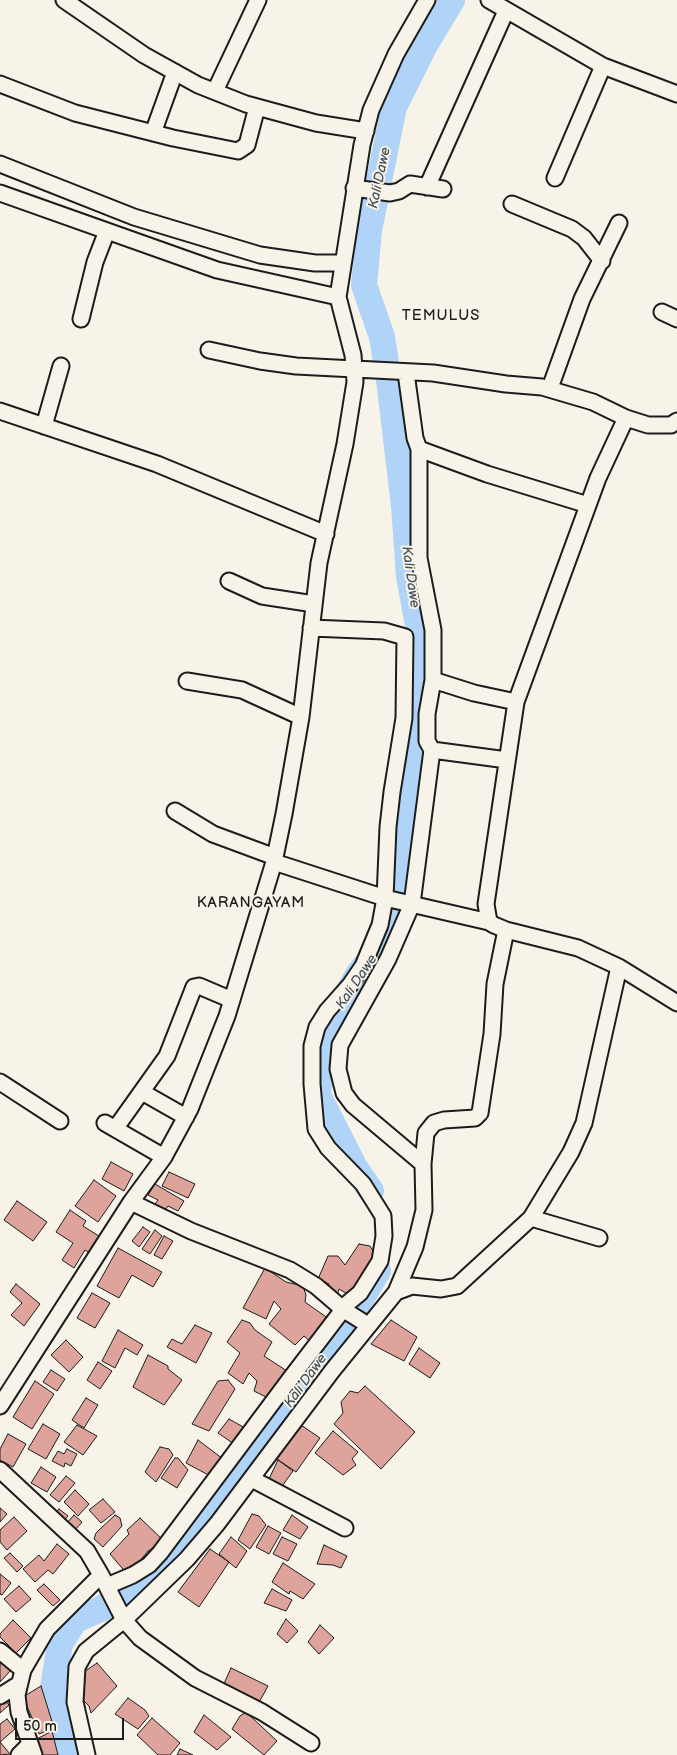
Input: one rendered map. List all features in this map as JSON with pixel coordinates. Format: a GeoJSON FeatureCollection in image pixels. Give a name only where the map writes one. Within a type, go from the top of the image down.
{"type":"FeatureCollection","features":[{"type":"Feature","properties":{"kind":"street"},"geometry":{"type":"LineString","coordinates":[[64,0],[144,55],[215,92],[257,107],[316,123],[366,131]]}},
{"type":"Feature","properties":{"kind":"street"},"geometry":{"type":"LineString","coordinates":[[215,92],[258,0]]}},
{"type":"Feature","properties":{"kind":"street"},"geometry":{"type":"LineString","coordinates":[[0,1406],[131,1202],[164,1157],[186,1117],[232,1000],[275,860],[301,718],[319,563],[362,370],[338,297],[341,263],[354,188],[371,110],[396,54],[428,0]]}},
{"type":"Feature","properties":{"kind":"street"},"geometry":{"type":"LineString","coordinates":[[489,0],[603,66],[677,94]]}},
{"type":"Feature","properties":{"kind":"street"},"geometry":{"type":"LineString","coordinates":[[428,187],[506,11]]}},
{"type":"Feature","properties":{"kind":"street"},"geometry":{"type":"LineString","coordinates":[[556,178],[603,66]]}},
{"type":"Feature","properties":{"kind":"street"},"geometry":{"type":"LineString","coordinates":[[153,133],[175,72]]}},
{"type":"Feature","properties":{"kind":"street"},"geometry":{"type":"LineString","coordinates":[[0,84],[75,113],[227,149],[242,150],[247,145],[257,107]]}},
{"type":"Feature","properties":{"kind":"street"},"geometry":{"type":"LineString","coordinates":[[0,164],[134,217],[260,255],[315,263],[341,263]]}},
{"type":"Feature","properties":{"kind":"street"},"geometry":{"type":"LineString","coordinates":[[354,188],[376,191],[399,191],[410,184],[443,189]]}},
{"type":"Feature","properties":{"kind":"street"},"geometry":{"type":"LineString","coordinates":[[0,193],[217,270],[338,297]]}},
{"type":"Feature","properties":{"kind":"street"},"geometry":{"type":"LineString","coordinates":[[512,204],[572,229],[584,238],[602,261]]}},
{"type":"Feature","properties":{"kind":"street"},"geometry":{"type":"LineString","coordinates":[[550,388],[582,299],[619,223]]}},
{"type":"Feature","properties":{"kind":"street"},"geometry":{"type":"LineString","coordinates":[[82,319],[95,262],[107,231]]}},
{"type":"Feature","properties":{"kind":"street"},"geometry":{"type":"LineString","coordinates":[[662,312],[677,319]]}},
{"type":"Feature","properties":{"kind":"street"},"geometry":{"type":"LineString","coordinates":[[209,350],[260,361],[402,373],[433,373],[506,384],[550,388],[593,402],[626,418],[648,425],[671,425],[677,421]]}},
{"type":"Feature","properties":{"kind":"street"},"geometry":{"type":"LineString","coordinates":[[44,426],[62,366]]}},
{"type":"Feature","properties":{"kind":"street"},"geometry":{"type":"LineString","coordinates":[[402,373],[419,449],[419,558],[433,630],[433,680],[427,723],[427,741],[432,750],[388,959],[340,1045],[338,1069],[344,1093],[353,1105],[423,1164]]}},
{"type":"Feature","properties":{"kind":"street"},"geometry":{"type":"LineString","coordinates":[[0,411],[157,464],[326,534]]}},
{"type":"Feature","properties":{"kind":"street"},"geometry":{"type":"LineString","coordinates":[[489,922],[486,904],[516,702],[588,505],[626,418]]}},
{"type":"Feature","properties":{"kind":"street"},"geometry":{"type":"LineString","coordinates":[[419,449],[479,471],[588,505]]}},
{"type":"Feature","properties":{"kind":"street"},"geometry":{"type":"LineString","coordinates":[[229,581],[262,596],[314,604]]}},
{"type":"Feature","properties":{"kind":"street"},"geometry":{"type":"LineString","coordinates":[[87,1755],[75,1702],[77,1667],[86,1651],[122,1616],[188,1559],[252,1479],[355,1317],[360,1293],[380,1260],[384,1236],[383,1216],[363,1184],[328,1148],[316,1129],[312,1084],[312,1046],[317,1027],[363,966],[380,925],[400,901],[388,827],[404,718],[405,637],[384,631],[311,628]]}},
{"type":"Feature","properties":{"kind":"street"},"geometry":{"type":"LineString","coordinates":[[433,680],[474,693],[516,702]]}},
{"type":"Feature","properties":{"kind":"street"},"geometry":{"type":"LineString","coordinates":[[187,681],[242,690],[301,718]]}},
{"type":"Feature","properties":{"kind":"street"},"geometry":{"type":"LineString","coordinates":[[432,750],[507,760]]}},
{"type":"Feature","properties":{"kind":"street"},"geometry":{"type":"LineString","coordinates":[[175,811],[213,834],[275,860],[400,901],[489,922],[506,930],[578,948],[619,967],[677,1004]]}},
{"type":"Feature","properties":{"kind":"street"},"geometry":{"type":"LineString","coordinates":[[396,1292],[415,1247],[424,1210],[423,1147],[429,1127],[444,1120],[475,1118],[480,1113],[492,1034],[495,984],[506,930]]}},
{"type":"Feature","properties":{"kind":"street"},"geometry":{"type":"LineString","coordinates":[[19,1755],[32,1749],[19,1712],[17,1695],[21,1677],[47,1629],[106,1584],[133,1575],[149,1565],[355,1317],[396,1292],[412,1286],[441,1289],[457,1286],[531,1218],[571,1152],[584,1123],[619,967]]}},
{"type":"Feature","properties":{"kind":"street"},"geometry":{"type":"LineString","coordinates":[[164,1157],[110,1126],[142,1092],[167,1056],[194,987],[199,986],[232,1000]]}},
{"type":"Feature","properties":{"kind":"street"},"geometry":{"type":"LineString","coordinates":[[0,1082],[60,1120]]}},
{"type":"Feature","properties":{"kind":"street"},"geometry":{"type":"LineString","coordinates":[[142,1092],[186,1117]]}},
{"type":"Feature","properties":{"kind":"street"},"geometry":{"type":"LineString","coordinates":[[131,1202],[191,1231],[290,1270],[316,1286],[355,1317]]}},
{"type":"Feature","properties":{"kind":"street"},"geometry":{"type":"LineString","coordinates":[[531,1218],[599,1238]]}},
{"type":"Feature","properties":{"kind":"street"},"geometry":{"type":"LineString","coordinates":[[0,1470],[88,1551],[122,1616],[140,1638],[195,1678],[262,1712],[311,1743]]}},
{"type":"Feature","properties":{"kind":"street"},"geometry":{"type":"LineString","coordinates":[[252,1479],[344,1528]]}},
{"type":"Feature","properties":{"kind":"street"},"geometry":{"type":"LineString","coordinates":[[0,1651],[21,1677]]}},
{"type":"Feature","properties":{"kind":"street"},"geometry":{"type":"LineString","coordinates":[[0,1696],[21,1677]]}},
{"type":"Feature","properties":{"kind":"building"},"geometry":{"type":"Polygon","coordinates":[[[111,1162],[133,1174],[124,1191],[102,1179],[111,1162]]]}},
{"type":"Feature","properties":{"kind":"building"},"geometry":{"type":"Polygon","coordinates":[[[169,1172],[195,1184],[188,1198],[162,1186],[169,1172]]]}},
{"type":"Feature","properties":{"kind":"building"},"geometry":{"type":"Polygon","coordinates":[[[94,1180],[116,1196],[98,1222],[75,1206],[94,1180]]]}},
{"type":"Feature","properties":{"kind":"building"},"geometry":{"type":"Polygon","coordinates":[[[155,1184],[184,1201],[178,1211],[168,1206],[165,1210],[155,1204],[158,1200],[148,1195],[155,1184]]]}},
{"type":"Feature","properties":{"kind":"building"},"geometry":{"type":"Polygon","coordinates":[[[17,1201],[47,1222],[33,1241],[4,1220],[17,1201]]]}},
{"type":"Feature","properties":{"kind":"building"},"geometry":{"type":"Polygon","coordinates":[[[70,1210],[86,1221],[83,1226],[102,1238],[91,1254],[85,1250],[74,1268],[62,1260],[73,1243],[56,1232],[70,1210]]]}},
{"type":"Feature","properties":{"kind":"building"},"geometry":{"type":"Polygon","coordinates":[[[143,1227],[150,1232],[139,1247],[132,1241],[143,1227]]]}},
{"type":"Feature","properties":{"kind":"building"},"geometry":{"type":"Polygon","coordinates":[[[155,1230],[162,1236],[150,1254],[142,1249],[155,1230]]]}},
{"type":"Feature","properties":{"kind":"building"},"geometry":{"type":"Polygon","coordinates":[[[164,1236],[173,1241],[162,1259],[154,1255],[164,1236]]]}},
{"type":"Feature","properties":{"kind":"building"},"geometry":{"type":"Polygon","coordinates":[[[359,1244],[370,1246],[378,1259],[354,1298],[339,1289],[336,1298],[326,1290],[329,1284],[318,1279],[328,1256],[338,1256],[345,1265],[359,1244]]]}},
{"type":"Feature","properties":{"kind":"building"},"geometry":{"type":"Polygon","coordinates":[[[118,1248],[162,1272],[153,1287],[132,1275],[119,1298],[97,1286],[118,1248]]]}},
{"type":"Feature","properties":{"kind":"building"},"geometry":{"type":"Polygon","coordinates":[[[265,1268],[286,1282],[303,1286],[306,1295],[305,1302],[329,1319],[311,1342],[304,1336],[295,1345],[269,1324],[281,1309],[274,1301],[266,1319],[243,1308],[265,1268]]]}},
{"type":"Feature","properties":{"kind":"building"},"geometry":{"type":"Polygon","coordinates":[[[16,1284],[40,1304],[24,1326],[11,1315],[22,1303],[10,1292],[16,1284]]]}},
{"type":"Feature","properties":{"kind":"building"},"geometry":{"type":"Polygon","coordinates":[[[92,1293],[110,1303],[95,1328],[77,1318],[92,1293]]]}},
{"type":"Feature","properties":{"kind":"building"},"geometry":{"type":"Polygon","coordinates":[[[242,1320],[250,1323],[255,1330],[272,1342],[264,1356],[287,1371],[270,1399],[254,1391],[257,1381],[249,1373],[243,1384],[228,1373],[240,1353],[227,1342],[242,1320]]]}},
{"type":"Feature","properties":{"kind":"building"},"geometry":{"type":"Polygon","coordinates":[[[391,1320],[417,1337],[404,1361],[371,1344],[391,1320]]]}},
{"type":"Feature","properties":{"kind":"building"},"geometry":{"type":"Polygon","coordinates":[[[195,1325],[212,1333],[196,1363],[167,1347],[172,1339],[182,1344],[195,1325]]]}},
{"type":"Feature","properties":{"kind":"building"},"geometry":{"type":"Polygon","coordinates":[[[118,1330],[143,1345],[137,1355],[125,1348],[115,1368],[102,1361],[118,1330]]]}},
{"type":"Feature","properties":{"kind":"building"},"geometry":{"type":"Polygon","coordinates":[[[66,1340],[83,1357],[69,1372],[51,1355],[66,1340]]]}},
{"type":"Feature","properties":{"kind":"building"},"geometry":{"type":"Polygon","coordinates":[[[419,1348],[440,1363],[430,1378],[409,1364],[419,1348]]]}},
{"type":"Feature","properties":{"kind":"building"},"geometry":{"type":"Polygon","coordinates":[[[148,1355],[168,1366],[168,1369],[182,1380],[164,1405],[133,1387],[148,1355]]]}},
{"type":"Feature","properties":{"kind":"building"},"geometry":{"type":"Polygon","coordinates":[[[98,1362],[112,1371],[100,1389],[87,1380],[98,1362]]]}},
{"type":"Feature","properties":{"kind":"building"},"geometry":{"type":"Polygon","coordinates":[[[51,1370],[65,1379],[57,1391],[43,1382],[51,1370]]]}},
{"type":"Feature","properties":{"kind":"building"},"geometry":{"type":"Polygon","coordinates":[[[228,1380],[235,1389],[209,1431],[192,1424],[218,1381],[228,1380]]]}},
{"type":"Feature","properties":{"kind":"building"},"geometry":{"type":"Polygon","coordinates":[[[35,1381],[54,1394],[32,1429],[13,1417],[35,1381]]]}},
{"type":"Feature","properties":{"kind":"building"},"geometry":{"type":"Polygon","coordinates":[[[365,1386],[415,1432],[381,1469],[334,1424],[343,1413],[341,1402],[350,1391],[358,1393],[365,1386]]]}},
{"type":"Feature","properties":{"kind":"building"},"geometry":{"type":"Polygon","coordinates":[[[86,1398],[98,1405],[84,1428],[72,1420],[86,1398]]]}},
{"type":"Feature","properties":{"kind":"building"},"geometry":{"type":"Polygon","coordinates":[[[229,1419],[245,1428],[234,1444],[218,1433],[229,1419]]]}},
{"type":"Feature","properties":{"kind":"building"},"geometry":{"type":"Polygon","coordinates":[[[43,1424],[60,1434],[46,1459],[28,1449],[43,1424]]]}},
{"type":"Feature","properties":{"kind":"building"},"geometry":{"type":"Polygon","coordinates":[[[77,1425],[97,1436],[83,1455],[64,1442],[77,1425]]]}},
{"type":"Feature","properties":{"kind":"building"},"geometry":{"type":"Polygon","coordinates":[[[301,1425],[320,1438],[296,1472],[277,1459],[301,1425]]]}},
{"type":"Feature","properties":{"kind":"building"},"geometry":{"type":"Polygon","coordinates":[[[333,1431],[358,1452],[352,1459],[356,1465],[343,1475],[315,1453],[333,1431]]]}},
{"type":"Feature","properties":{"kind":"building"},"geometry":{"type":"Polygon","coordinates":[[[8,1434],[26,1444],[13,1467],[0,1460],[0,1449],[8,1434]]]}},
{"type":"Feature","properties":{"kind":"building"},"geometry":{"type":"Polygon","coordinates":[[[198,1440],[227,1462],[214,1478],[186,1463],[198,1440]]]}},
{"type":"Feature","properties":{"kind":"building"},"geometry":{"type":"Polygon","coordinates":[[[160,1447],[169,1449],[173,1455],[156,1482],[145,1472],[160,1447]]]}},
{"type":"Feature","properties":{"kind":"building"},"geometry":{"type":"Polygon","coordinates":[[[67,1449],[77,1454],[71,1466],[65,1463],[64,1467],[52,1461],[58,1451],[64,1454],[67,1449]]]}},
{"type":"Feature","properties":{"kind":"building"},"geometry":{"type":"Polygon","coordinates":[[[175,1458],[178,1458],[188,1470],[177,1488],[161,1478],[175,1458]]]}},
{"type":"Feature","properties":{"kind":"building"},"geometry":{"type":"Polygon","coordinates":[[[278,1460],[293,1471],[280,1489],[268,1481],[278,1460]]]}},
{"type":"Feature","properties":{"kind":"building"},"geometry":{"type":"Polygon","coordinates":[[[41,1467],[56,1477],[47,1492],[31,1483],[41,1467]]]}},
{"type":"Feature","properties":{"kind":"building"},"geometry":{"type":"Polygon","coordinates":[[[66,1476],[75,1483],[59,1502],[50,1495],[66,1476]]]}},
{"type":"Feature","properties":{"kind":"building"},"geometry":{"type":"Polygon","coordinates":[[[75,1490],[89,1504],[78,1516],[64,1502],[75,1490]]]}},
{"type":"Feature","properties":{"kind":"building"},"geometry":{"type":"Polygon","coordinates":[[[103,1499],[115,1512],[101,1523],[89,1510],[103,1499]]]}},
{"type":"Feature","properties":{"kind":"building"},"geometry":{"type":"Polygon","coordinates":[[[0,1508],[7,1514],[0,1522],[0,1508]]]}},
{"type":"Feature","properties":{"kind":"building"},"geometry":{"type":"Polygon","coordinates":[[[59,1509],[68,1516],[62,1523],[54,1516],[59,1509]]]}},
{"type":"Feature","properties":{"kind":"building"},"geometry":{"type":"Polygon","coordinates":[[[252,1514],[259,1516],[266,1525],[250,1549],[238,1540],[252,1514]]]}},
{"type":"Feature","properties":{"kind":"building"},"geometry":{"type":"Polygon","coordinates":[[[74,1515],[82,1522],[75,1530],[67,1523],[74,1515]]]}},
{"type":"Feature","properties":{"kind":"building"},"geometry":{"type":"Polygon","coordinates":[[[115,1515],[120,1518],[122,1526],[103,1547],[94,1539],[96,1533],[115,1515]]]}},
{"type":"Feature","properties":{"kind":"building"},"geometry":{"type":"Polygon","coordinates":[[[292,1515],[308,1527],[300,1539],[283,1530],[292,1515]]]}},
{"type":"Feature","properties":{"kind":"building"},"geometry":{"type":"Polygon","coordinates":[[[14,1517],[27,1531],[7,1550],[0,1542],[0,1530],[14,1517]]]}},
{"type":"Feature","properties":{"kind":"building"},"geometry":{"type":"Polygon","coordinates":[[[140,1518],[164,1541],[148,1551],[128,1575],[110,1554],[129,1534],[127,1530],[140,1518]]]}},
{"type":"Feature","properties":{"kind":"building"},"geometry":{"type":"Polygon","coordinates":[[[268,1526],[281,1533],[269,1554],[256,1547],[268,1526]]]}},
{"type":"Feature","properties":{"kind":"building"},"geometry":{"type":"Polygon","coordinates":[[[231,1537],[247,1551],[236,1568],[219,1554],[231,1537]]]}},
{"type":"Feature","properties":{"kind":"building"},"geometry":{"type":"Polygon","coordinates":[[[282,1537],[297,1544],[288,1561],[273,1554],[282,1537]]]}},
{"type":"Feature","properties":{"kind":"building"},"geometry":{"type":"Polygon","coordinates":[[[57,1544],[69,1554],[53,1574],[48,1570],[35,1582],[23,1569],[39,1555],[44,1561],[57,1544]]]}},
{"type":"Feature","properties":{"kind":"building"},"geometry":{"type":"Polygon","coordinates":[[[324,1545],[347,1556],[341,1568],[333,1565],[317,1564],[324,1545]]]}},
{"type":"Feature","properties":{"kind":"building"},"geometry":{"type":"Polygon","coordinates":[[[210,1549],[229,1562],[199,1607],[178,1592],[210,1549]]]}},
{"type":"Feature","properties":{"kind":"building"},"geometry":{"type":"Polygon","coordinates":[[[10,1553],[23,1566],[17,1572],[4,1558],[10,1553]]]}},
{"type":"Feature","properties":{"kind":"building"},"geometry":{"type":"Polygon","coordinates":[[[283,1563],[315,1584],[303,1599],[290,1591],[289,1594],[272,1582],[283,1563]]]}},
{"type":"Feature","properties":{"kind":"building"},"geometry":{"type":"Polygon","coordinates":[[[0,1574],[11,1583],[2,1595],[0,1594],[0,1574]]]}},
{"type":"Feature","properties":{"kind":"building"},"geometry":{"type":"Polygon","coordinates":[[[44,1584],[60,1600],[53,1606],[37,1590],[44,1584]]]}},
{"type":"Feature","properties":{"kind":"building"},"geometry":{"type":"Polygon","coordinates":[[[19,1586],[31,1599],[16,1612],[4,1599],[19,1586]]]}},
{"type":"Feature","properties":{"kind":"building"},"geometry":{"type":"Polygon","coordinates":[[[272,1589],[292,1600],[286,1611],[264,1603],[272,1589]]]}},
{"type":"Feature","properties":{"kind":"building"},"geometry":{"type":"Polygon","coordinates":[[[286,1619],[298,1631],[287,1643],[277,1634],[286,1619]]]}},
{"type":"Feature","properties":{"kind":"building"},"geometry":{"type":"Polygon","coordinates":[[[13,1620],[31,1638],[16,1653],[0,1637],[0,1634],[13,1620]]]}},
{"type":"Feature","properties":{"kind":"building"},"geometry":{"type":"Polygon","coordinates":[[[320,1625],[334,1638],[319,1654],[308,1642],[320,1625]]]}},
{"type":"Feature","properties":{"kind":"building"},"geometry":{"type":"Polygon","coordinates":[[[0,1661],[11,1670],[0,1682],[0,1661]]]}},
{"type":"Feature","properties":{"kind":"building"},"geometry":{"type":"Polygon","coordinates":[[[97,1663],[117,1686],[91,1713],[89,1706],[78,1695],[85,1680],[81,1674],[97,1663]]]}},
{"type":"Feature","properties":{"kind":"building"},"geometry":{"type":"Polygon","coordinates":[[[231,1668],[268,1686],[257,1706],[222,1688],[231,1668]]]}},
{"type":"Feature","properties":{"kind":"building"},"geometry":{"type":"Polygon","coordinates":[[[41,1686],[54,1728],[39,1734],[23,1697],[41,1686]]]}},
{"type":"Feature","properties":{"kind":"building"},"geometry":{"type":"Polygon","coordinates":[[[2,1697],[9,1705],[0,1713],[0,1699],[2,1697]]]}},
{"type":"Feature","properties":{"kind":"building"},"geometry":{"type":"Polygon","coordinates":[[[128,1698],[145,1710],[149,1716],[138,1729],[115,1714],[128,1698]]]}},
{"type":"Feature","properties":{"kind":"building"},"geometry":{"type":"Polygon","coordinates":[[[246,1712],[277,1741],[264,1755],[232,1729],[240,1716],[246,1712]]]}},
{"type":"Feature","properties":{"kind":"building"},"geometry":{"type":"Polygon","coordinates":[[[204,1715],[231,1737],[217,1750],[194,1732],[204,1715]]]}},
{"type":"Feature","properties":{"kind":"building"},"geometry":{"type":"Polygon","coordinates":[[[152,1718],[180,1743],[170,1755],[158,1755],[137,1735],[152,1718]]]}},
{"type":"Feature","properties":{"kind":"building"},"geometry":{"type":"Polygon","coordinates":[[[7,1719],[15,1729],[0,1742],[0,1724],[7,1719]]]}},
{"type":"Feature","properties":{"kind":"building"},"geometry":{"type":"Polygon","coordinates":[[[52,1731],[58,1755],[37,1755],[33,1741],[52,1731]]]}},
{"type":"Feature","properties":{"kind":"building"},"geometry":{"type":"Polygon","coordinates":[[[0,1742],[10,1754],[0,1755],[0,1742]]]}},
{"type":"Feature","properties":{"kind":"building"},"geometry":{"type":"Polygon","coordinates":[[[180,1749],[193,1755],[177,1755],[180,1749]]]}},
{"type":"Feature","properties":{"kind":"waterway","name":"Kali Dawe"},"geometry":{"type":"LineString","coordinates":[[371,1191],[354,1166],[318,1095],[322,1057],[330,1023],[359,973],[388,939],[403,899],[410,783],[421,696],[420,637],[409,576],[404,506],[390,388],[382,337],[364,285],[369,230],[394,107],[425,45],[452,0]]}},
{"type":"Feature","properties":{"kind":"waterway","name":"Kali Dawe"},"geometry":{"type":"LineString","coordinates":[[69,1755],[53,1688],[60,1644],[75,1620],[101,1609],[172,1559],[206,1519],[312,1369],[348,1322],[378,1271]]}},
{"type":"Feature","properties":{"kind":"district","name":"TEMULUS"},"geometry":{"type":"Point","coordinates":[441,316]}},
{"type":"Feature","properties":{"kind":"district","name":"KARANGAYAM"},"geometry":{"type":"Point","coordinates":[251,903]}}]}
